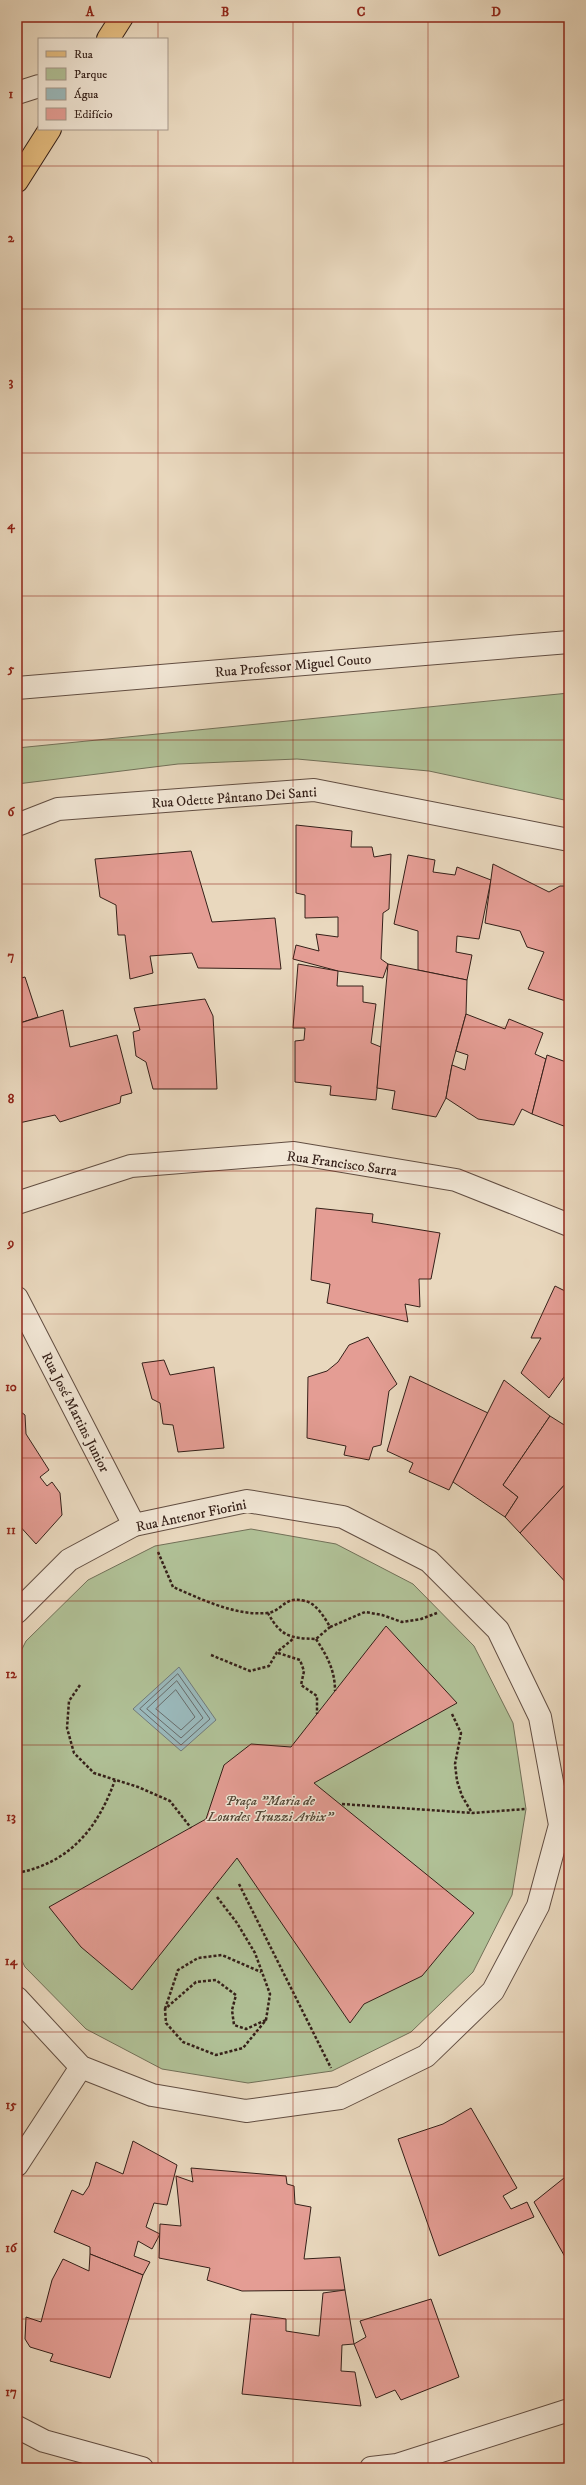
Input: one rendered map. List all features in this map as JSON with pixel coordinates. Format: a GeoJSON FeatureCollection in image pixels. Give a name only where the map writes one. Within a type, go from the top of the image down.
{"type":"FeatureCollection","features":[{"type":"Feature","properties":{"kind":"main road"},"geometry":{"type":"LineString","coordinates":[[109,38],[122,17]]}},
{"type":"Feature","properties":{"kind":"main road"},"geometry":{"type":"LineString","coordinates":[[17,182],[49,130]]}},
{"type":"Feature","properties":{"kind":"street"},"geometry":{"type":"LineString","coordinates":[[17,93],[38,86]]}},
{"type":"Feature","properties":{"kind":"street","name":"Rua Professor Miguel Couto"},"geometry":{"type":"LineString","coordinates":[[17,688],[569,642]]}},
{"type":"Feature","properties":{"kind":"street","name":"Rua Odette Pântano Dei Santi"},"geometry":{"type":"LineString","coordinates":[[17,825],[58,809],[314,790],[569,840]]}},
{"type":"Feature","properties":{"kind":"street","name":"Rua Francisco Sarra"},"geometry":{"type":"LineString","coordinates":[[17,1203],[131,1166],[294,1153],[456,1180],[569,1225]]}},
{"type":"Feature","properties":{"kind":"street","name":"Rua José Martins Junior"},"geometry":{"type":"LineString","coordinates":[[17,1298],[134,1525]]}},
{"type":"Feature","properties":{"kind":"street","name":"Rua Antenor Fiorini"},"geometry":{"type":"LineString","coordinates":[[17,1612],[69,1560],[134,1525],[247,1501],[343,1517],[429,1561],[498,1630],[540,1717],[564,1825],[538,1906],[494,1991],[426,2056],[340,2098],[246,2111],[152,2095],[81,2067],[17,1998]]}},
{"type":"Feature","properties":{"kind":"street"},"geometry":{"type":"LineString","coordinates":[[17,2165],[81,2067]]}},
{"type":"Feature","properties":{"kind":"street"},"geometry":{"type":"LineString","coordinates":[[371,2468],[396,2465],[568,2414]]}},
{"type":"Feature","properties":{"kind":"street"},"geometry":{"type":"LineString","coordinates":[[17,2427],[44,2441],[142,2468]]}},
{"type":"Feature","properties":{"kind":"path"},"geometry":{"type":"LineString","coordinates":[[155,1546],[173,1587],[207,1601],[244,1612],[268,1614],[289,1600],[307,1601],[325,1617],[330,1627]]}},
{"type":"Feature","properties":{"kind":"path"},"geometry":{"type":"LineString","coordinates":[[268,1614],[277,1630],[294,1638],[316,1639],[330,1627],[365,1612],[382,1615],[402,1622],[421,1619],[440,1612]]}},
{"type":"Feature","properties":{"kind":"path"},"geometry":{"type":"LineString","coordinates":[[211,1655],[250,1671],[269,1666],[278,1652],[294,1638]]}},
{"type":"Feature","properties":{"kind":"path"},"geometry":{"type":"LineString","coordinates":[[316,1639],[330,1662],[335,1677],[335,1691]]}},
{"type":"Feature","properties":{"kind":"path"},"geometry":{"type":"LineString","coordinates":[[278,1652],[300,1660],[304,1671],[300,1685],[317,1696],[317,1714]]}},
{"type":"Feature","properties":{"kind":"path"},"geometry":{"type":"LineString","coordinates":[[80,1685],[69,1701],[67,1728],[74,1753],[94,1773],[138,1787],[170,1801],[191,1828]]}},
{"type":"Feature","properties":{"kind":"path"},"geometry":{"type":"LineString","coordinates":[[452,1714],[461,1733],[455,1764],[457,1781],[462,1796],[473,1813]]}},
{"type":"Feature","properties":{"kind":"path"},"geometry":{"type":"LineString","coordinates":[[17,1873],[39,1869],[66,1852],[88,1833],[106,1806],[115,1780]]}},
{"type":"Feature","properties":{"kind":"path"},"geometry":{"type":"LineString","coordinates":[[342,1804],[473,1813],[526,1809]]}},
{"type":"Feature","properties":{"kind":"path"},"geometry":{"type":"LineString","coordinates":[[239,1884],[332,2071]]}},
{"type":"Feature","properties":{"kind":"path"},"geometry":{"type":"LineString","coordinates":[[217,1898],[237,1923],[255,1952],[270,1994],[266,2020],[243,2048],[216,2055],[183,2042],[166,2023],[165,2009],[178,1970],[198,1958],[222,1955],[261,1972]]}},
{"type":"Feature","properties":{"kind":"path"},"geometry":{"type":"LineString","coordinates":[[165,2009],[196,1982],[216,1980],[236,1995],[232,2010],[234,2025],[246,2029],[266,2020]]}},
{"type":"Feature","properties":{"kind":"green space"},"geometry":{"type":"Polygon","coordinates":[[[569,693],[569,801],[429,771],[297,759],[178,764],[17,784],[17,748],[569,693]]]}},
{"type":"Feature","properties":{"kind":"green space","name":"Praça \"Maria de Lourdes Truzzi Arbix\""},"geometry":{"type":"Polygon","coordinates":[[[251,1529],[336,1544],[413,1584],[474,1646],[513,1723],[526,1809],[512,1895],[473,1972],[411,2032],[332,2071],[248,2083],[162,2069],[86,2029],[25,1967],[17,1951],[17,1659],[26,1641],[88,1580],[155,1546],[251,1529]]]}},
{"type":"Feature","properties":{"kind":"water"},"geometry":{"type":"Polygon","coordinates":[[[179,1667],[216,1720],[181,1751],[133,1709],[179,1667]]]}},
{"type":"Feature","properties":{"kind":"building"},"geometry":{"type":"Polygon","coordinates":[[[296,825],[352,831],[351,847],[372,847],[374,857],[391,854],[389,909],[383,913],[381,959],[388,964],[383,978],[338,971],[293,959],[296,945],[319,951],[316,934],[338,937],[338,917],[305,918],[305,895],[296,893],[296,825]]]}},
{"type":"Feature","properties":{"kind":"building"},"geometry":{"type":"Polygon","coordinates":[[[191,851],[212,922],[275,918],[281,969],[198,968],[192,953],[150,956],[153,973],[130,979],[125,935],[118,935],[116,905],[100,897],[95,859],[191,851]]]}},
{"type":"Feature","properties":{"kind":"building"},"geometry":{"type":"Polygon","coordinates":[[[408,855],[435,860],[433,872],[455,875],[457,867],[491,880],[479,939],[457,936],[456,952],[472,955],[467,980],[418,970],[418,931],[394,924],[408,855]]]}},
{"type":"Feature","properties":{"kind":"building"},"geometry":{"type":"Polygon","coordinates":[[[493,864],[549,892],[560,886],[569,886],[569,1002],[528,989],[544,952],[527,947],[520,931],[485,923],[493,864]]]}},
{"type":"Feature","properties":{"kind":"building"},"geometry":{"type":"Polygon","coordinates":[[[298,964],[338,971],[337,986],[363,986],[363,1002],[376,1004],[371,1043],[381,1047],[376,1100],[330,1095],[331,1086],[295,1082],[295,1041],[304,1040],[305,1028],[293,1028],[298,964]]]}},
{"type":"Feature","properties":{"kind":"building"},"geometry":{"type":"Polygon","coordinates":[[[388,964],[467,980],[466,1014],[452,1065],[446,1098],[436,1117],[392,1109],[395,1091],[377,1088],[388,964]]]}},
{"type":"Feature","properties":{"kind":"building"},"geometry":{"type":"Polygon","coordinates":[[[25,977],[38,1017],[20,1023],[17,1020],[17,979],[25,977]]]}},
{"type":"Feature","properties":{"kind":"building"},"geometry":{"type":"Polygon","coordinates":[[[205,999],[213,1016],[217,1089],[153,1089],[146,1062],[136,1056],[133,1032],[140,1030],[134,1008],[205,999]]]}},
{"type":"Feature","properties":{"kind":"building"},"geometry":{"type":"Polygon","coordinates":[[[63,1010],[70,1047],[117,1035],[132,1093],[121,1096],[120,1103],[60,1122],[55,1115],[19,1123],[17,1119],[17,1020],[20,1023],[63,1010]]]}},
{"type":"Feature","properties":{"kind":"building"},"geometry":{"type":"Polygon","coordinates":[[[466,1014],[505,1029],[509,1019],[543,1033],[535,1054],[546,1059],[532,1114],[522,1109],[514,1125],[478,1119],[446,1098],[452,1065],[465,1070],[468,1055],[456,1051],[466,1014]]]}},
{"type":"Feature","properties":{"kind":"building"},"geometry":{"type":"Polygon","coordinates":[[[569,1052],[569,1128],[532,1114],[547,1055],[566,1062],[569,1052]]]}},
{"type":"Feature","properties":{"kind":"building"},"geometry":{"type":"Polygon","coordinates":[[[316,1208],[373,1214],[372,1222],[440,1233],[431,1279],[419,1279],[420,1307],[405,1304],[408,1322],[327,1303],[330,1284],[311,1280],[316,1208]]]}},
{"type":"Feature","properties":{"kind":"building"},"geometry":{"type":"Polygon","coordinates":[[[555,1286],[569,1293],[569,1370],[549,1398],[521,1373],[541,1338],[531,1338],[555,1286]]]}},
{"type":"Feature","properties":{"kind":"building"},"geometry":{"type":"Polygon","coordinates":[[[368,1337],[397,1384],[389,1391],[381,1445],[373,1447],[369,1460],[344,1455],[346,1446],[307,1438],[308,1377],[327,1371],[338,1362],[349,1345],[368,1337]]]}},
{"type":"Feature","properties":{"kind":"building"},"geometry":{"type":"Polygon","coordinates":[[[164,1360],[170,1375],[214,1367],[224,1448],[178,1452],[173,1425],[163,1424],[160,1403],[152,1399],[142,1363],[164,1360]]]}},
{"type":"Feature","properties":{"kind":"building"},"geometry":{"type":"Polygon","coordinates":[[[410,1376],[488,1413],[449,1490],[409,1472],[413,1463],[387,1451],[410,1376]]]}},
{"type":"Feature","properties":{"kind":"building"},"geometry":{"type":"Polygon","coordinates":[[[504,1380],[550,1416],[503,1485],[518,1497],[505,1517],[453,1482],[504,1380]]]}},
{"type":"Feature","properties":{"kind":"building"},"geometry":{"type":"Polygon","coordinates":[[[17,1409],[25,1415],[26,1434],[49,1470],[40,1477],[47,1486],[52,1482],[60,1493],[62,1515],[36,1544],[17,1523],[17,1409]]]}},
{"type":"Feature","properties":{"kind":"building"},"geometry":{"type":"Polygon","coordinates":[[[550,1416],[569,1428],[569,1440],[566,1444],[569,1446],[569,1480],[520,1533],[505,1517],[518,1497],[503,1485],[550,1416]]]}},
{"type":"Feature","properties":{"kind":"building"},"geometry":{"type":"Polygon","coordinates":[[[569,1480],[569,1586],[520,1533],[569,1480]]]}},
{"type":"Feature","properties":{"kind":"building"},"geometry":{"type":"Polygon","coordinates":[[[386,1626],[457,1703],[314,1783],[474,1913],[422,1976],[364,2004],[350,2023],[237,1858],[132,1990],[81,1947],[49,1907],[206,1819],[224,1765],[251,1744],[291,1747],[386,1626]]]}},
{"type":"Feature","properties":{"kind":"building"},"geometry":{"type":"Polygon","coordinates":[[[17,2059],[19,2062],[21,2100],[17,2100],[17,2059]]]}},
{"type":"Feature","properties":{"kind":"building"},"geometry":{"type":"Polygon","coordinates":[[[471,2108],[517,2188],[503,2196],[511,2209],[527,2202],[534,2217],[439,2256],[398,2139],[443,2124],[471,2108]]]}},
{"type":"Feature","properties":{"kind":"building"},"geometry":{"type":"Polygon","coordinates":[[[133,2141],[177,2165],[167,2205],[154,2203],[146,2227],[160,2234],[152,2249],[138,2241],[134,2256],[150,2262],[143,2275],[90,2254],[90,2247],[54,2232],[72,2190],[83,2195],[89,2186],[96,2162],[123,2174],[133,2141]]]}},
{"type":"Feature","properties":{"kind":"building"},"geometry":{"type":"Polygon","coordinates":[[[191,2168],[286,2176],[287,2184],[294,2186],[295,2204],[311,2207],[304,2259],[340,2257],[345,2290],[242,2291],[207,2280],[210,2268],[159,2258],[160,2224],[181,2226],[176,2176],[193,2182],[191,2168]]]}},
{"type":"Feature","properties":{"kind":"building"},"geometry":{"type":"Polygon","coordinates":[[[564,2178],[569,2191],[569,2264],[534,2202],[564,2178]]]}},
{"type":"Feature","properties":{"kind":"building"},"geometry":{"type":"Polygon","coordinates":[[[90,2254],[143,2275],[110,2378],[50,2361],[53,2354],[30,2347],[25,2339],[26,2317],[41,2322],[52,2280],[63,2259],[89,2271],[90,2254]]]}},
{"type":"Feature","properties":{"kind":"building"},"geometry":{"type":"Polygon","coordinates":[[[345,2290],[354,2344],[342,2345],[341,2371],[355,2372],[361,2406],[242,2394],[251,2314],[286,2319],[286,2331],[319,2336],[323,2293],[345,2290]]]}},
{"type":"Feature","properties":{"kind":"building"},"geometry":{"type":"Polygon","coordinates":[[[431,2299],[459,2377],[401,2400],[395,2390],[376,2398],[354,2344],[366,2337],[360,2321],[431,2299]]]}}]}
